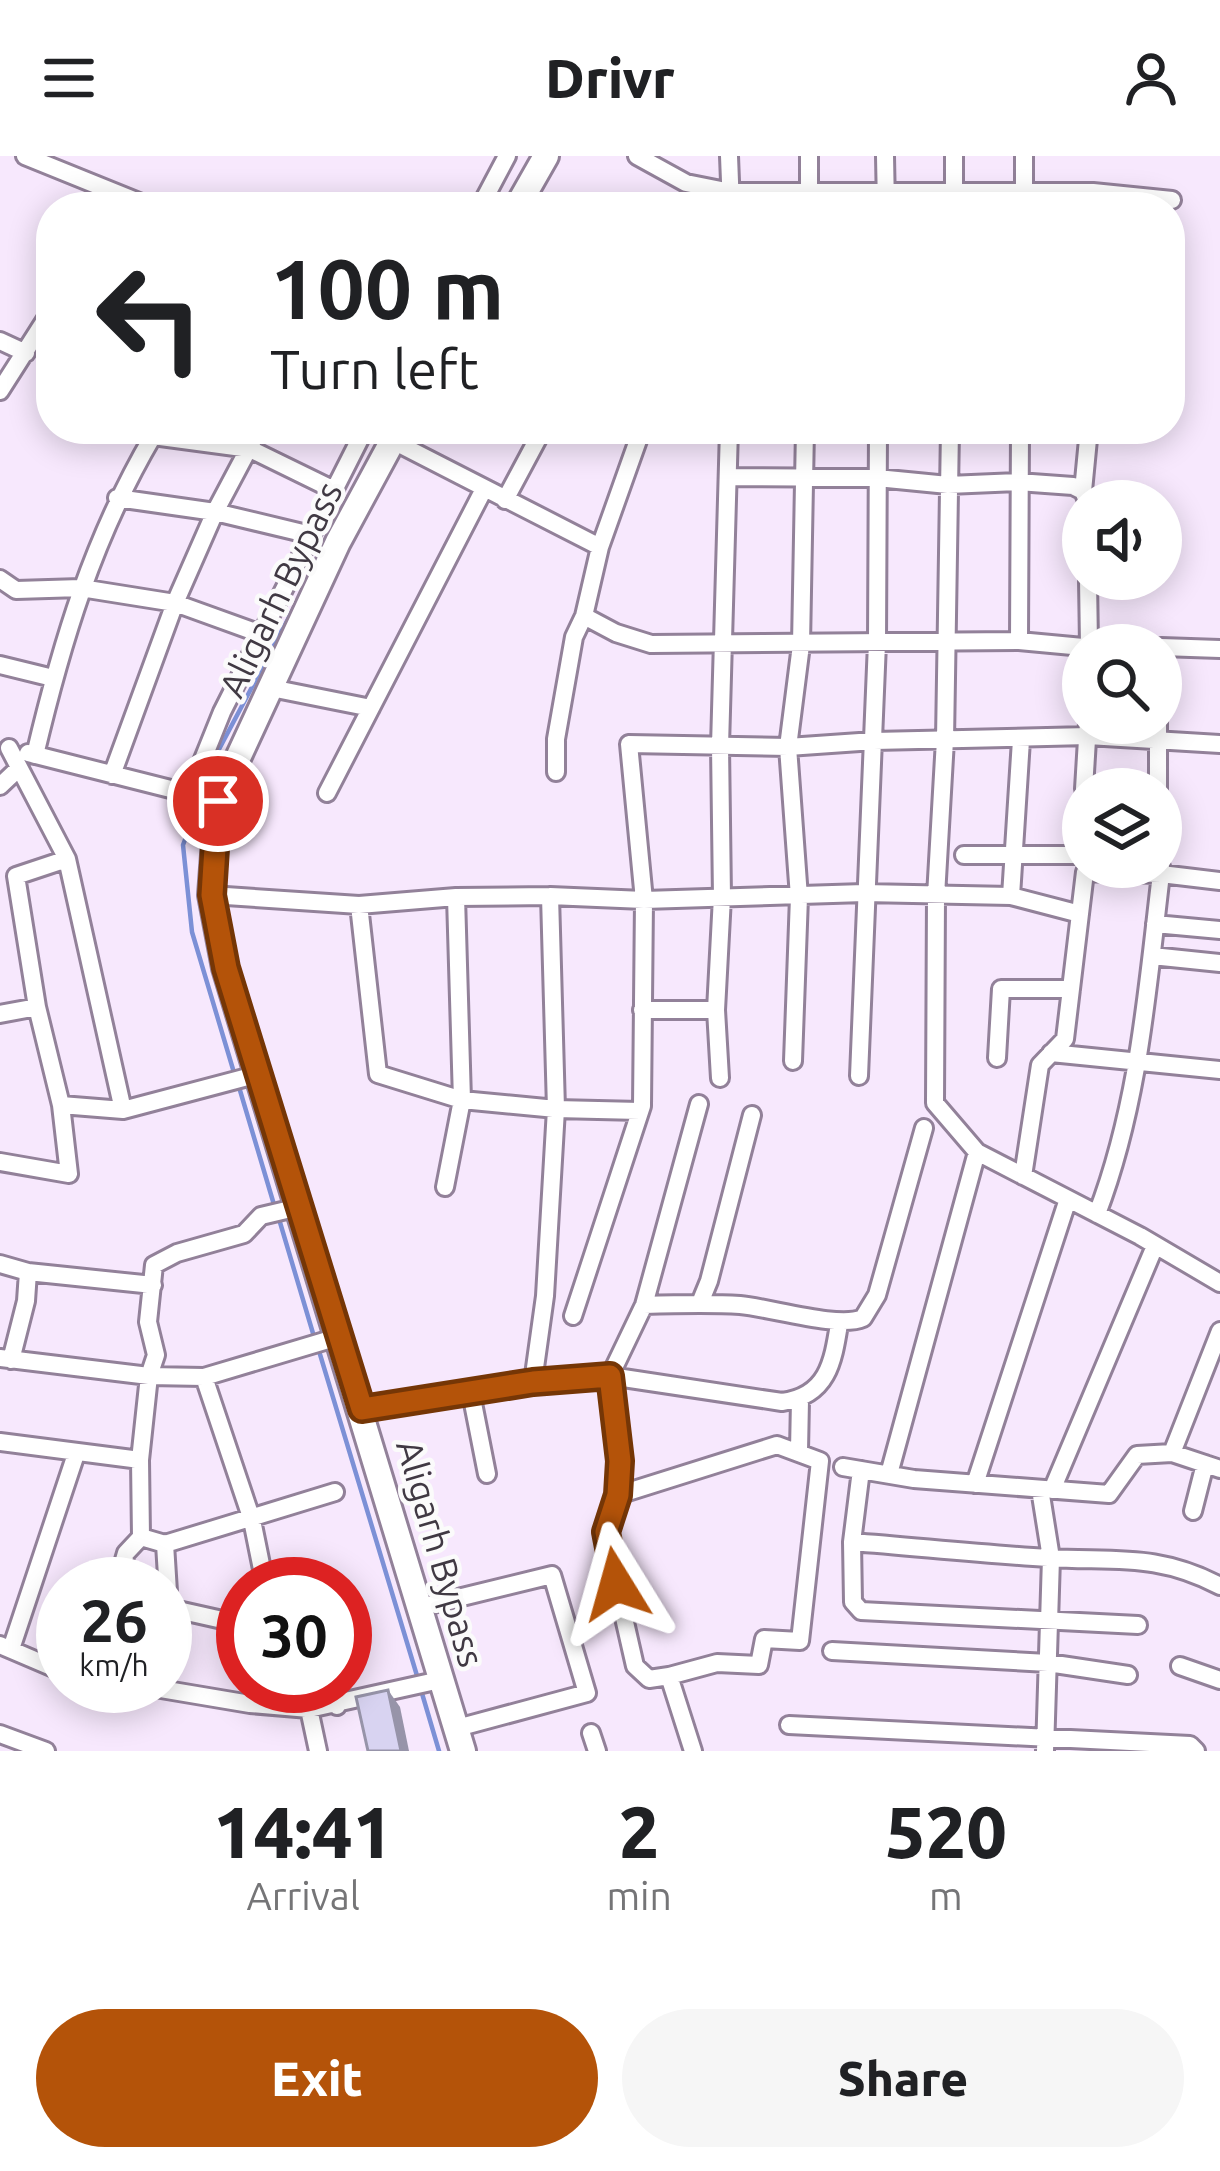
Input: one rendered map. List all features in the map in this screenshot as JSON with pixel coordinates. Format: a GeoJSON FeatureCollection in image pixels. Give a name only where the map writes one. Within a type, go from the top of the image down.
{"type":"FeatureCollection","features":[{"type":"Feature","properties":{"kind":"highway"},"geometry":{"type":"LineString","coordinates":[[526,192],[546,156]]}},
{"type":"Feature","properties":{"kind":"highway","name":"Aligarh Bypass"},"geometry":{"type":"LineString","coordinates":[[391,444],[338,542],[271,688],[203,797],[212,895],[226,968],[295,1208],[325,1340],[362,1409],[422,1607],[426,1684],[460,1740]]}},
{"type":"Feature","properties":{"kind":"street"},"geometry":{"type":"LineString","coordinates":[[25,156],[114,192]]}},
{"type":"Feature","properties":{"kind":"street"},"geometry":{"type":"LineString","coordinates":[[488,192],[507,156]]}},
{"type":"Feature","properties":{"kind":"street"},"geometry":{"type":"LineString","coordinates":[[638,156],[711,192]]}},
{"type":"Feature","properties":{"kind":"street"},"geometry":{"type":"LineString","coordinates":[[729,156],[731,192]]}},
{"type":"Feature","properties":{"kind":"street"},"geometry":{"type":"LineString","coordinates":[[809,156],[809,192]]}},
{"type":"Feature","properties":{"kind":"street"},"geometry":{"type":"LineString","coordinates":[[885,156],[886,192]]}},
{"type":"Feature","properties":{"kind":"street"},"geometry":{"type":"LineString","coordinates":[[954,156],[954,192]]}},
{"type":"Feature","properties":{"kind":"street"},"geometry":{"type":"LineString","coordinates":[[1024,156],[1024,192]]}},
{"type":"Feature","properties":{"kind":"street"},"geometry":{"type":"LineString","coordinates":[[0,392],[36,336]]}},
{"type":"Feature","properties":{"kind":"street"},"geometry":{"type":"LineString","coordinates":[[0,341],[26,352]]}},
{"type":"Feature","properties":{"kind":"street"},"geometry":{"type":"LineString","coordinates":[[35,755],[80,588],[117,498],[148,444]]}},
{"type":"Feature","properties":{"kind":"street"},"geometry":{"type":"LineString","coordinates":[[225,444],[250,449],[334,490]]}},
{"type":"Feature","properties":{"kind":"street"},"geometry":{"type":"LineString","coordinates":[[112,775],[175,603],[215,512],[252,444]]}},
{"type":"Feature","properties":{"kind":"street"},"geometry":{"type":"LineString","coordinates":[[4,745],[203,797],[222,712],[357,444]]}},
{"type":"Feature","properties":{"kind":"street"},"geometry":{"type":"LineString","coordinates":[[411,444],[484,489],[600,547]]}},
{"type":"Feature","properties":{"kind":"street"},"geometry":{"type":"LineString","coordinates":[[505,500],[536,444]]}},
{"type":"Feature","properties":{"kind":"street"},"geometry":{"type":"LineString","coordinates":[[556,772],[556,740],[574,637],[637,444]]}},
{"type":"Feature","properties":{"kind":"street"},"geometry":{"type":"LineString","coordinates":[[721,1078],[716,1010],[730,444]]}},
{"type":"Feature","properties":{"kind":"street"},"geometry":{"type":"LineString","coordinates":[[793,1061],[799,897],[788,747],[801,645],[805,444]]}},
{"type":"Feature","properties":{"kind":"street"},"geometry":{"type":"LineString","coordinates":[[859,1076],[877,643],[878,444]]}},
{"type":"Feature","properties":{"kind":"street"},"geometry":{"type":"LineString","coordinates":[[949,444],[935,1103],[977,1152],[1220,1283]]}},
{"type":"Feature","properties":{"kind":"street"},"geometry":{"type":"LineString","coordinates":[[1019,444],[1019,641]]}},
{"type":"Feature","properties":{"kind":"street"},"geometry":{"type":"LineString","coordinates":[[1086,480],[1088,444]]}},
{"type":"Feature","properties":{"kind":"street"},"geometry":{"type":"LineString","coordinates":[[731,477],[1062,485]]}},
{"type":"Feature","properties":{"kind":"street"},"geometry":{"type":"LineString","coordinates":[[327,793],[484,489]]}},
{"type":"Feature","properties":{"kind":"street"},"geometry":{"type":"LineString","coordinates":[[117,498],[215,512],[311,536]]}},
{"type":"Feature","properties":{"kind":"street"},"geometry":{"type":"LineString","coordinates":[[0,579],[16,590],[80,588],[175,603],[261,634]]}},
{"type":"Feature","properties":{"kind":"street"},"geometry":{"type":"LineString","coordinates":[[584,616],[651,644],[1062,644]]}},
{"type":"Feature","properties":{"kind":"street"},"geometry":{"type":"LineString","coordinates":[[1182,648],[1220,649]]}},
{"type":"Feature","properties":{"kind":"street"},"geometry":{"type":"LineString","coordinates":[[0,665],[53,678]]}},
{"type":"Feature","properties":{"kind":"street"},"geometry":{"type":"LineString","coordinates":[[271,688],[371,708]]}},
{"type":"Feature","properties":{"kind":"street"},"geometry":{"type":"LineString","coordinates":[[573,1316],[640,1111],[644,900],[629,744],[788,747],[1021,740],[1062,733]]}},
{"type":"Feature","properties":{"kind":"street"},"geometry":{"type":"LineString","coordinates":[[1182,737],[1220,744]]}},
{"type":"Feature","properties":{"kind":"street"},"geometry":{"type":"LineString","coordinates":[[1011,896],[1021,740]]}},
{"type":"Feature","properties":{"kind":"street"},"geometry":{"type":"LineString","coordinates":[[4,745],[67,859],[123,1110]]}},
{"type":"Feature","properties":{"kind":"street"},"geometry":{"type":"LineString","coordinates":[[0,786],[19,768]]}},
{"type":"Feature","properties":{"kind":"street"},"geometry":{"type":"LineString","coordinates":[[964,855],[1016,854],[1062,862]]}},
{"type":"Feature","properties":{"kind":"street"},"geometry":{"type":"LineString","coordinates":[[0,1162],[69,1174],[61,1105],[37,1007],[16,876],[67,859]]}},
{"type":"Feature","properties":{"kind":"street"},"geometry":{"type":"LineString","coordinates":[[1182,875],[1220,881]]}},
{"type":"Feature","properties":{"kind":"street"},"geometry":{"type":"LineString","coordinates":[[1068,1047],[1082,888]]}},
{"type":"Feature","properties":{"kind":"street"},"geometry":{"type":"LineString","coordinates":[[1097,1214],[1119,1158],[1140,1062],[1159,888]]}},
{"type":"Feature","properties":{"kind":"street"},"geometry":{"type":"LineString","coordinates":[[212,895],[358,905],[456,897],[1011,896],[1080,914]]}},
{"type":"Feature","properties":{"kind":"street"},"geometry":{"type":"LineString","coordinates":[[533,1382],[545,1296],[556,1109],[550,896]]}},
{"type":"Feature","properties":{"kind":"street"},"geometry":{"type":"LineString","coordinates":[[445,1187],[462,1100],[456,897]]}},
{"type":"Feature","properties":{"kind":"street"},"geometry":{"type":"LineString","coordinates":[[358,905],[378,1074],[462,1100],[640,1111]]}},
{"type":"Feature","properties":{"kind":"street"},"geometry":{"type":"LineString","coordinates":[[1155,924],[1220,931]]}},
{"type":"Feature","properties":{"kind":"street"},"geometry":{"type":"LineString","coordinates":[[1152,956],[1220,963]]}},
{"type":"Feature","properties":{"kind":"street"},"geometry":{"type":"LineString","coordinates":[[997,1058],[1001,989],[1071,989]]}},
{"type":"Feature","properties":{"kind":"street"},"geometry":{"type":"LineString","coordinates":[[0,1013],[37,1007]]}},
{"type":"Feature","properties":{"kind":"street"},"geometry":{"type":"LineString","coordinates":[[642,1010],[716,1010]]}},
{"type":"Feature","properties":{"kind":"street"},"geometry":{"type":"LineString","coordinates":[[1023,1176],[1040,1065],[1051,1053],[1068,1047],[1140,1062],[1220,1070]]}},
{"type":"Feature","properties":{"kind":"street"},"geometry":{"type":"LineString","coordinates":[[61,1105],[123,1110],[254,1076]]}},
{"type":"Feature","properties":{"kind":"street"},"geometry":{"type":"LineString","coordinates":[[618,1495],[777,1445],[820,1461],[800,1641],[764,1639],[759,1665],[717,1663],[649,1679],[635,1666],[606,1532],[618,1495],[620,1461],[610,1376],[644,1305],[699,1104]]}},
{"type":"Feature","properties":{"kind":"street"},"geometry":{"type":"LineString","coordinates":[[700,1303],[752,1115]]}},
{"type":"Feature","properties":{"kind":"street"},"geometry":{"type":"LineString","coordinates":[[644,1305],[700,1303],[779,1310],[839,1324],[863,1318],[877,1295],[924,1128]]}},
{"type":"Feature","properties":{"kind":"street"},"geometry":{"type":"LineString","coordinates":[[889,1474],[977,1152]]}},
{"type":"Feature","properties":{"kind":"street"},"geometry":{"type":"LineString","coordinates":[[975,1484],[1069,1199]]}},
{"type":"Feature","properties":{"kind":"street"},"geometry":{"type":"LineString","coordinates":[[125,1557],[141,1537],[140,1460],[149,1376],[156,1355],[148,1322],[154,1265],[244,1234],[261,1216],[295,1208]]}},
{"type":"Feature","properties":{"kind":"street"},"geometry":{"type":"LineString","coordinates":[[1046,1744],[1051,1558],[1046,1489],[1155,1246]]}},
{"type":"Feature","properties":{"kind":"street"},"geometry":{"type":"LineString","coordinates":[[0,1264],[28,1272],[152,1285]]}},
{"type":"Feature","properties":{"kind":"street"},"geometry":{"type":"LineString","coordinates":[[28,1272],[26,1301],[6,1359],[149,1376],[204,1377],[325,1340]]}},
{"type":"Feature","properties":{"kind":"street"},"geometry":{"type":"LineString","coordinates":[[362,1409],[533,1382],[610,1376],[782,1402],[800,1400],[824,1382],[839,1324]]}},
{"type":"Feature","properties":{"kind":"street"},"geometry":{"type":"LineString","coordinates":[[1172,1454],[1220,1331]]}},
{"type":"Feature","properties":{"kind":"street"},"geometry":{"type":"LineString","coordinates":[[204,1377],[252,1520],[260,1557]]}},
{"type":"Feature","properties":{"kind":"street"},"geometry":{"type":"LineString","coordinates":[[1198,1388],[1220,1395]]}},
{"type":"Feature","properties":{"kind":"street"},"geometry":{"type":"LineString","coordinates":[[471,1393],[488,1474]]}},
{"type":"Feature","properties":{"kind":"street"},"geometry":{"type":"LineString","coordinates":[[799,1451],[800,1400]]}},
{"type":"Feature","properties":{"kind":"street"},"geometry":{"type":"LineString","coordinates":[[0,1442],[140,1460]]}},
{"type":"Feature","properties":{"kind":"street"},"geometry":{"type":"LineString","coordinates":[[36,1660],[6,1647],[76,1454]]}},
{"type":"Feature","properties":{"kind":"street"},"geometry":{"type":"LineString","coordinates":[[1138,1625],[861,1611],[853,1603],[852,1469],[1109,1494],[1137,1455],[1172,1454],[1212,1467],[1193,1511]]}},
{"type":"Feature","properties":{"kind":"street"},"geometry":{"type":"LineString","coordinates":[[141,1537],[165,1544],[335,1492]]}},
{"type":"Feature","properties":{"kind":"street"},"geometry":{"type":"LineString","coordinates":[[852,1542],[1142,1561],[1186,1568],[1220,1586]]}},
{"type":"Feature","properties":{"kind":"street"},"geometry":{"type":"LineString","coordinates":[[165,1544],[169,1608],[216,1619]]}},
{"type":"Feature","properties":{"kind":"street"},"geometry":{"type":"LineString","coordinates":[[422,1607],[552,1575],[587,1693],[460,1740]]}},
{"type":"Feature","properties":{"kind":"street"},"geometry":{"type":"LineString","coordinates":[[832,1651],[1048,1663],[1128,1676]]}},
{"type":"Feature","properties":{"kind":"street"},"geometry":{"type":"LineString","coordinates":[[1180,1666],[1220,1680]]}},
{"type":"Feature","properties":{"kind":"street"},"geometry":{"type":"LineString","coordinates":[[669,1676],[692,1751]]}},
{"type":"Feature","properties":{"kind":"street"},"geometry":{"type":"LineString","coordinates":[[372,1697],[426,1684]]}},
{"type":"Feature","properties":{"kind":"street"},"geometry":{"type":"LineString","coordinates":[[310,1713],[318,1751]]}},
{"type":"Feature","properties":{"kind":"street"},"geometry":{"type":"LineString","coordinates":[[789,1725],[1046,1744],[1190,1745],[1196,1751]]}},
{"type":"Feature","properties":{"kind":"street"},"geometry":{"type":"LineString","coordinates":[[591,1732],[597,1751]]}},
{"type":"Feature","properties":{"kind":"street"},"geometry":{"type":"LineString","coordinates":[[0,1734],[46,1751]]}},
{"type":"Feature","properties":{"kind":"building"},"geometry":{"type":"Polygon","coordinates":[[[388,1690],[401,1751],[368,1751],[360,1713],[372,1713],[372,1694],[388,1690]]]}},
{"type":"Feature","properties":{"kind":"waterway"},"geometry":{"type":"LineString","coordinates":[[203,792],[217,753],[296,604]]}},
{"type":"Feature","properties":{"kind":"waterway"},"geometry":{"type":"LineString","coordinates":[[199,803],[183,845],[192,932],[235,1076]]}},
{"type":"Feature","properties":{"kind":"waterway"},"geometry":{"type":"LineString","coordinates":[[239,1087],[275,1208]]}},
{"type":"Feature","properties":{"kind":"waterway"},"geometry":{"type":"LineString","coordinates":[[279,1219],[315,1340]]}},
{"type":"Feature","properties":{"kind":"waterway"},"geometry":{"type":"LineString","coordinates":[[319,1351],[418,1679]]}},
{"type":"Feature","properties":{"kind":"waterway"},"geometry":{"type":"LineString","coordinates":[[421,1690],[439,1751]]}},
{"type":"Feature","properties":{"kind":"route"},"geometry":{"type":"LineString","coordinates":[[218,801],[212,895],[226,968],[362,1409],[533,1382],[610,1376],[620,1461],[618,1495],[606,1532],[616,1584]]}}]}
